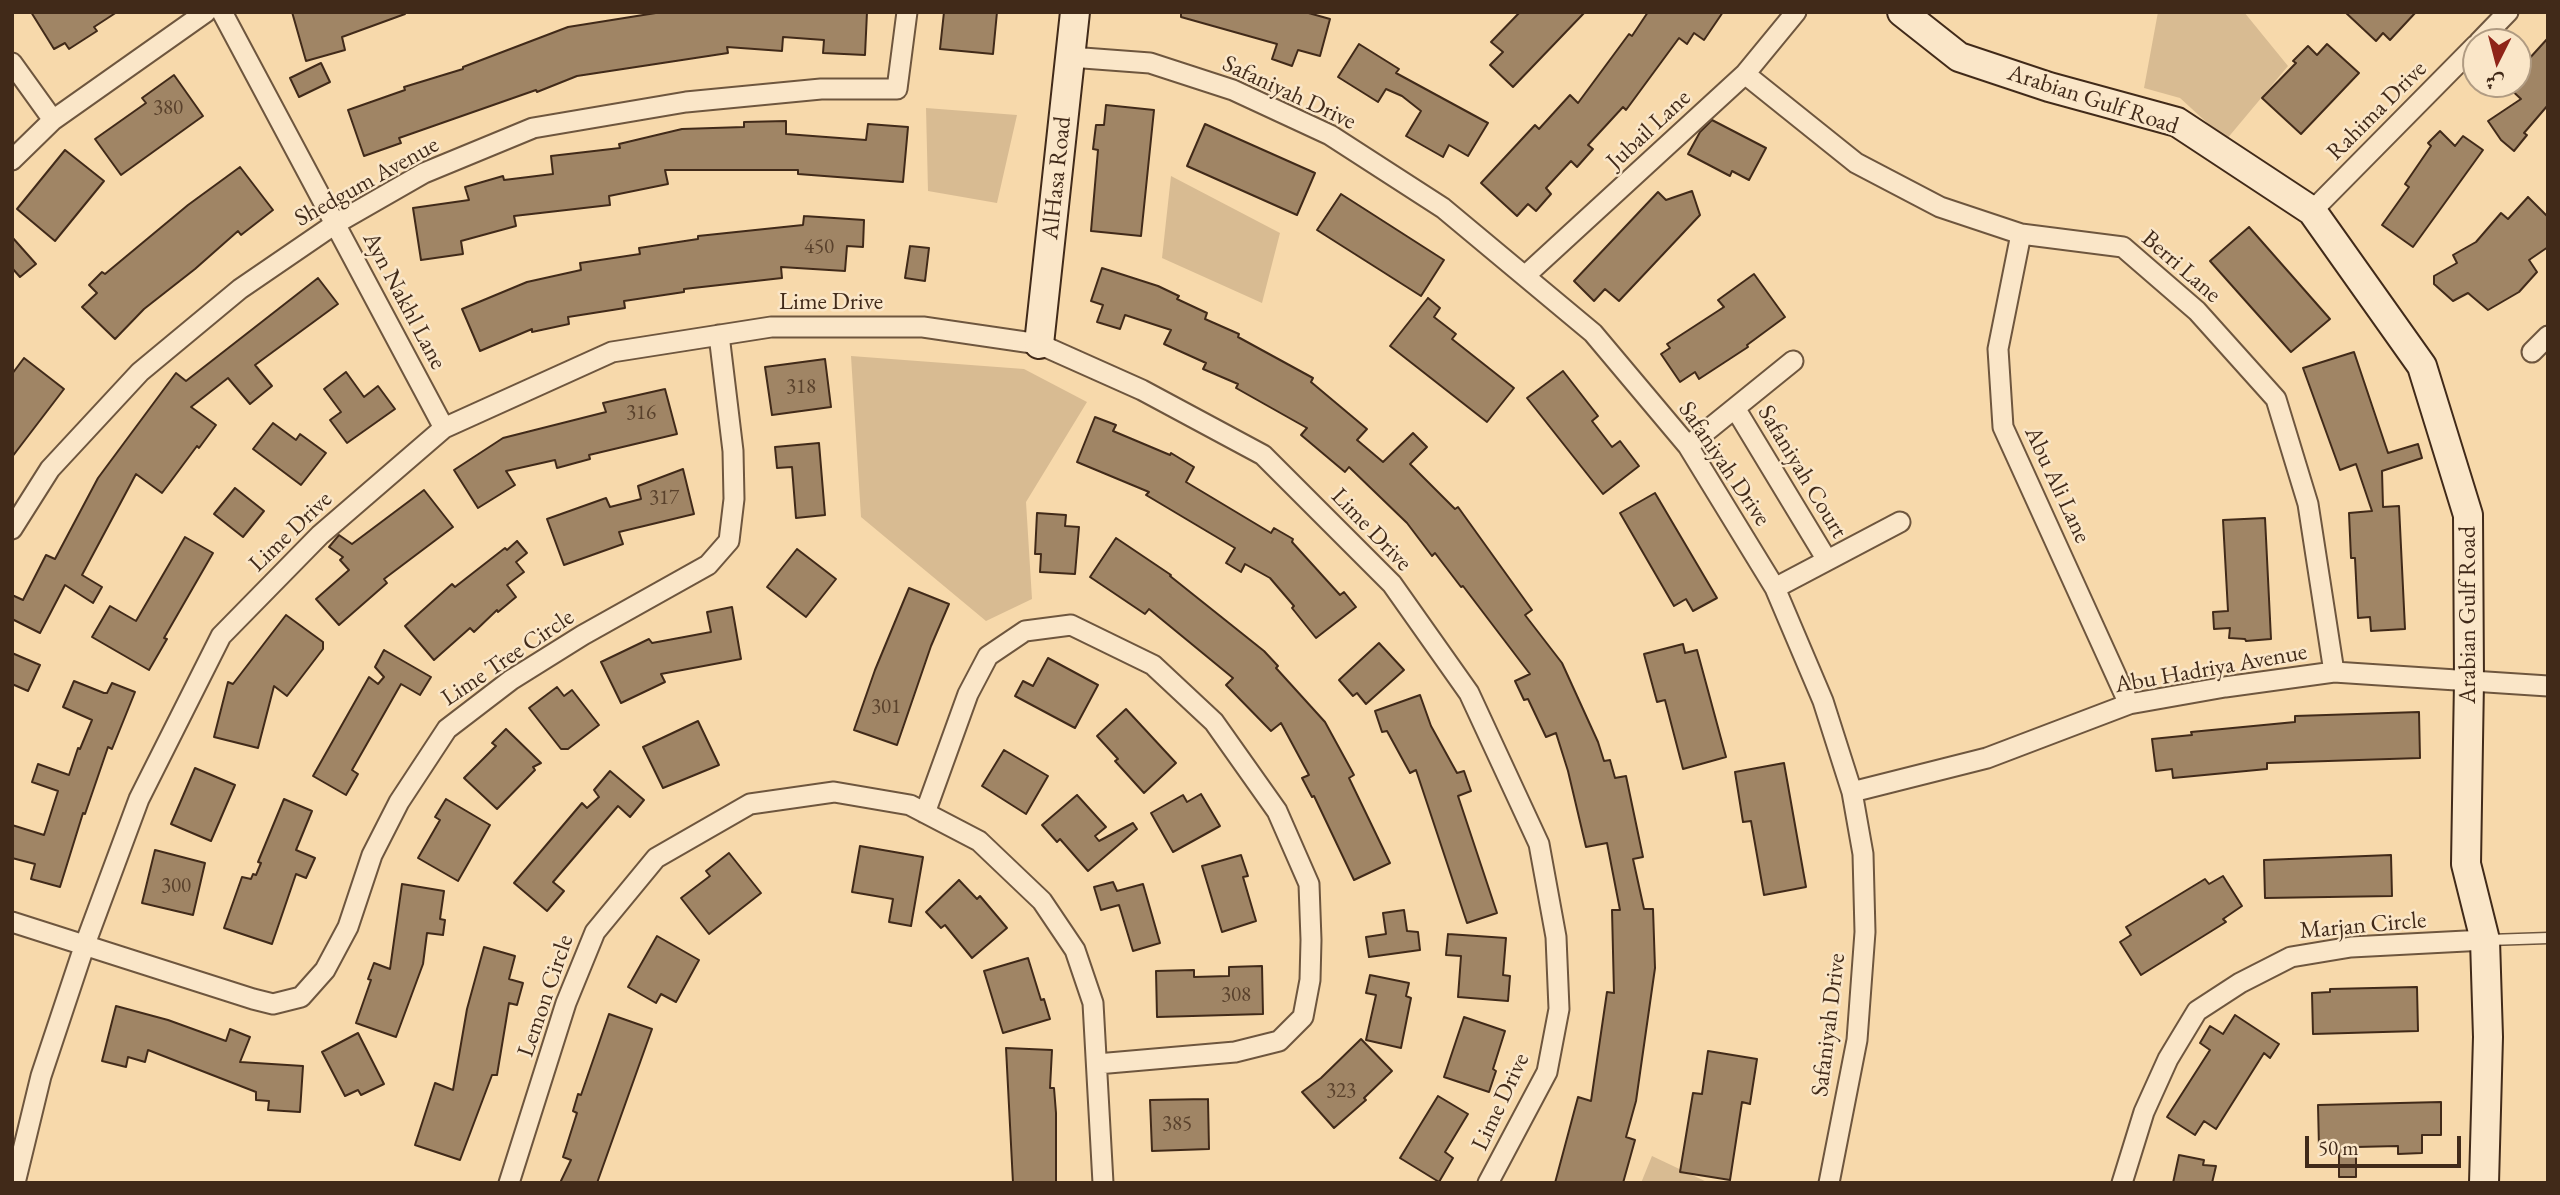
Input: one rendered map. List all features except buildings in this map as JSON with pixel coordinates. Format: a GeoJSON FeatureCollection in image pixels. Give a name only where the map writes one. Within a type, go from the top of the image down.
{"type":"FeatureCollection","features":[{"type":"Feature","properties":{"kind":"main road","name":"AlHasa Road"},"geometry":{"type":"LineString","coordinates":[[1039,344],[1075,12]]}},
{"type":"Feature","properties":{"kind":"main road","name":"Arabian Gulf Road"},"geometry":{"type":"LineString","coordinates":[[1902,12],[1959,57],[2049,87],[2177,122],[2312,211],[2422,366],[2468,515],[2466,864],[2485,940],[2488,1037],[2484,1183]]}},
{"type":"Feature","properties":{"kind":"street"},"geometry":{"type":"LineString","coordinates":[[12,160],[53,120],[206,12]]}},
{"type":"Feature","properties":{"kind":"street","name":"Ayn Nakhl Lane"},"geometry":{"type":"LineString","coordinates":[[222,12],[444,428]]}},
{"type":"Feature","properties":{"kind":"street","name":"Shedgum Avenue"},"geometry":{"type":"LineString","coordinates":[[12,528],[50,469],[140,372],[240,289],[335,224],[424,173],[533,128],[685,102],[821,89],[897,89],[907,12]]}},
{"type":"Feature","properties":{"kind":"street","name":"Jubail Lane"},"geometry":{"type":"LineString","coordinates":[[1526,275],[1745,74],[1796,12]]}},
{"type":"Feature","properties":{"kind":"street","name":"Rahima Drive"},"geometry":{"type":"LineString","coordinates":[[2492,28],[2508,12]]}},
{"type":"Feature","properties":{"kind":"street","name":"Safaniyah Drive"},"geometry":{"type":"LineString","coordinates":[[1070,57],[1150,63],[1233,90],[1330,135],[1443,208],[1594,333],[1688,446],[1775,588],[1823,701],[1852,792],[1863,854],[1866,932],[1857,1040],[1829,1183]]}},
{"type":"Feature","properties":{"kind":"street","name":"Rahima Drive"},"geometry":{"type":"LineString","coordinates":[[2312,211],[2462,58]]}},
{"type":"Feature","properties":{"kind":"street"},"geometry":{"type":"LineString","coordinates":[[12,62],[53,120]]}},
{"type":"Feature","properties":{"kind":"street","name":"Berri Lane"},"geometry":{"type":"LineString","coordinates":[[1745,74],[1856,163],[1940,207],[2021,234],[2123,247],[2197,311],[2276,399],[2308,504],[2334,672]]}},
{"type":"Feature","properties":{"kind":"street","name":"Abu Ali Lane"},"geometry":{"type":"LineString","coordinates":[[2021,234],[1998,349],[2003,427],[2129,704]]}},
{"type":"Feature","properties":{"kind":"street","name":"Lime Drive"},"geometry":{"type":"LineString","coordinates":[[15,1183],[41,1076],[84,947],[139,799],[221,636],[320,535],[444,428],[612,352],[771,327],[923,327],[1039,344],[1142,390],[1263,456],[1392,584],[1469,693],[1539,844],[1556,937],[1559,1009],[1547,1072],[1488,1183]]}},
{"type":"Feature","properties":{"kind":"street","name":"Lime Tree Circle"},"geometry":{"type":"LineString","coordinates":[[12,922],[84,947],[273,1004],[301,997],[325,970],[331,959],[348,927],[372,855],[399,802],[447,729],[511,680],[572,641],[708,565],[729,541],[734,499],[733,451],[719,335]]}},
{"type":"Feature","properties":{"kind":"street"},"geometry":{"type":"LineString","coordinates":[[2532,352],[2548,335]]}},
{"type":"Feature","properties":{"kind":"street","name":"Safaniyah Court"},"geometry":{"type":"LineString","coordinates":[[1688,446],[1793,361]]}},
{"type":"Feature","properties":{"kind":"street","name":"Safaniyah Court"},"geometry":{"type":"LineString","coordinates":[[1735,408],[1827,561]]}},
{"type":"Feature","properties":{"kind":"street","name":"Safaniyah Court"},"geometry":{"type":"LineString","coordinates":[[1775,588],[1900,522]]}},
{"type":"Feature","properties":{"kind":"street"},"geometry":{"type":"LineString","coordinates":[[922,804],[968,694],[988,656],[1025,631],[1071,625],[1153,665],[1214,722],[1277,811],[1309,884],[1310,980],[1303,1017],[1279,1041],[1236,1052],[1097,1064]]}},
{"type":"Feature","properties":{"kind":"street","name":"Abu Hadriya Avenue"},"geometry":{"type":"LineString","coordinates":[[1852,792],[1987,758],[2129,704],[2334,672],[2548,687]]}},
{"type":"Feature","properties":{"kind":"street","name":"Lemon Circle"},"geometry":{"type":"LineString","coordinates":[[509,1183],[565,1003],[595,932],[656,858],[750,804],[834,792],[922,804],[979,841],[1042,901],[1075,950],[1093,1003],[1103,1183]]}},
{"type":"Feature","properties":{"kind":"street","name":"Marjan Circle"},"geometry":{"type":"LineString","coordinates":[[2122,1183],[2144,1112],[2168,1059],[2197,1011],[2240,983],[2291,957],[2351,947],[2485,940]]}},
{"type":"Feature","properties":{"kind":"lane"},"geometry":{"type":"LineString","coordinates":[[2485,940],[2548,938]]}},
{"type":"Feature","properties":{"kind":"shaded area"},"geometry":{"type":"Polygon","coordinates":[[[2158,12],[2244,12],[2288,66],[2226,140],[2180,98],[2144,88],[2158,12]]]}},
{"type":"Feature","properties":{"kind":"shaded area"},"geometry":{"type":"Polygon","coordinates":[[[926,108],[1017,115],[997,203],[928,191],[926,108]]]}},
{"type":"Feature","properties":{"kind":"shaded area"},"geometry":{"type":"Polygon","coordinates":[[[1171,176],[1280,233],[1262,303],[1162,258],[1171,176]]]}},
{"type":"Feature","properties":{"kind":"shaded area"},"geometry":{"type":"Polygon","coordinates":[[[851,356],[1024,369],[1087,402],[1026,502],[1032,599],[986,621],[861,517],[851,356]]]}},
{"type":"Feature","properties":{"kind":"shaded area"},"geometry":{"type":"Polygon","coordinates":[[[1652,1156],[1709,1183],[1641,1183],[1652,1156]]]}}]}
